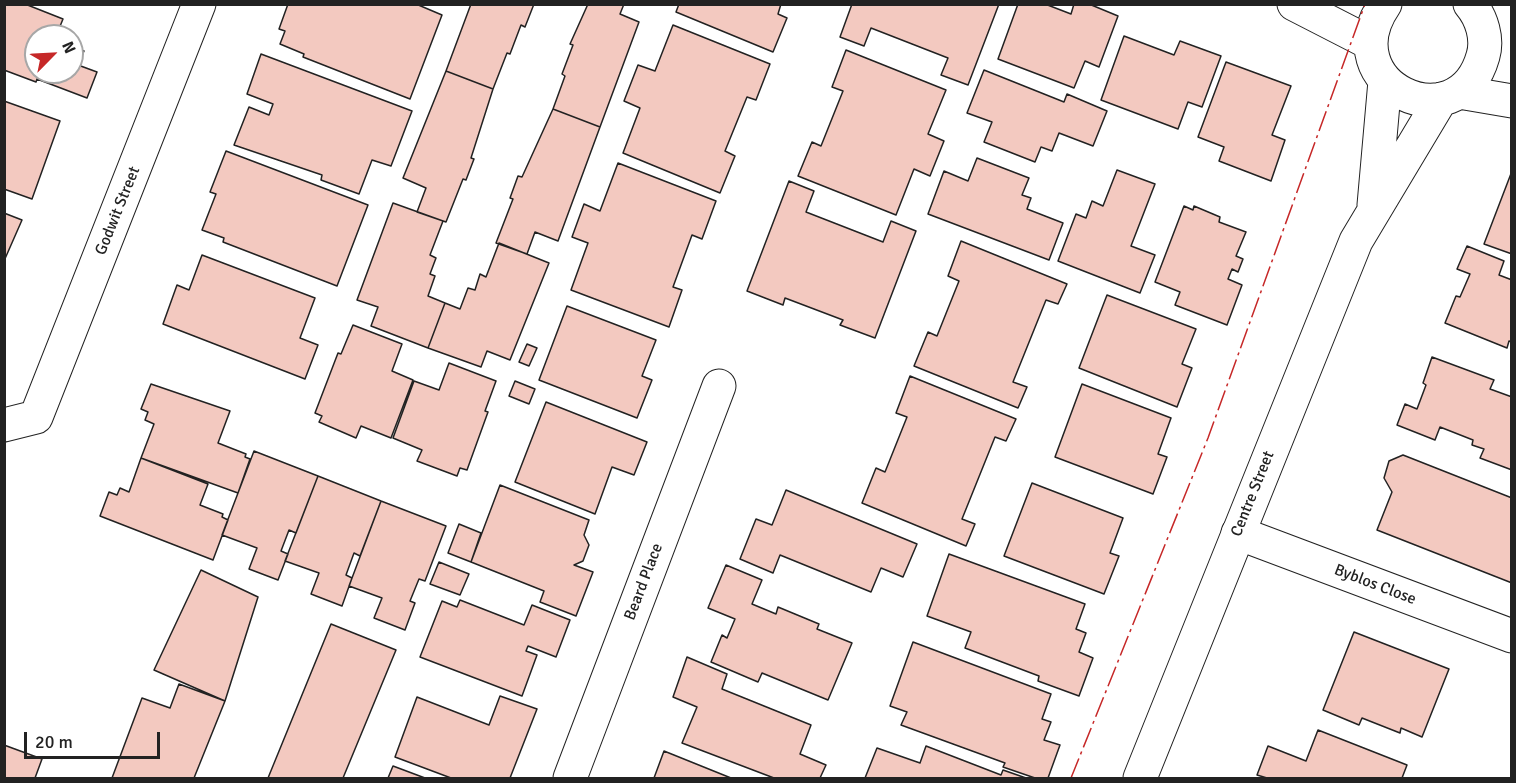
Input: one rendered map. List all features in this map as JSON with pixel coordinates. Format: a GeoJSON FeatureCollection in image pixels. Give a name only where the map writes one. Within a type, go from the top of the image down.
{"type":"FeatureCollection","features":[{"type":"Feature","properties":{"kind":"street","name":"Godwit Street"},"geometry":{"type":"LineString","coordinates":[[4,425],[36,417],[199,4]]}},
{"type":"Feature","properties":{"kind":"street"},"geometry":{"type":"LineString","coordinates":[[1294,4],[1370,43]]}},
{"type":"Feature","properties":{"kind":"street"},"geometry":{"type":"LineString","coordinates":[[1384,5],[1377,16],[1370,43],[1372,56],[1384,81],[1410,98],[1450,96],[1512,101]]}},
{"type":"Feature","properties":{"kind":"street","name":"Centre Street"},"geometry":{"type":"LineString","coordinates":[[1140,778],[1356,241],[1450,96],[1472,81],[1480,68],[1485,52],[1487,23]]}},
{"type":"Feature","properties":{"kind":"street","name":"Centre Street"},"geometry":{"type":"LineString","coordinates":[[1373,213],[1384,81]]}},
{"type":"Feature","properties":{"kind":"street","name":"Beard Place"},"geometry":{"type":"LineString","coordinates":[[570,778],[719,386]]}},
{"type":"Feature","properties":{"kind":"street","name":"Byblos Close"},"geometry":{"type":"LineString","coordinates":[[1238,533],[1512,636]]}},
{"type":"Feature","properties":{"kind":"building"},"geometry":{"type":"Polygon","coordinates":[[[4,4],[25,4],[63,19],[61,24],[24,24],[24,78],[4,70],[4,4]]]}},
{"type":"Feature","properties":{"kind":"building"},"geometry":{"type":"Polygon","coordinates":[[[288,4],[416,4],[442,15],[410,99],[303,57],[304,54],[280,44],[285,31],[279,29],[288,4]]]}},
{"type":"Feature","properties":{"kind":"building"},"geometry":{"type":"Polygon","coordinates":[[[471,4],[534,4],[525,27],[521,25],[510,54],[507,53],[493,89],[446,71],[471,4]]]}},
{"type":"Feature","properties":{"kind":"building"},"geometry":{"type":"Polygon","coordinates":[[[588,4],[624,4],[620,14],[639,22],[600,127],[553,109],[565,76],[562,74],[573,45],[570,44],[588,4]]]}},
{"type":"Feature","properties":{"kind":"building"},"geometry":{"type":"Polygon","coordinates":[[[679,4],[781,4],[778,14],[787,18],[773,52],[676,12],[679,4]]]}},
{"type":"Feature","properties":{"kind":"building"},"geometry":{"type":"Polygon","coordinates":[[[852,4],[999,4],[968,85],[941,75],[948,58],[871,28],[864,46],[840,37],[852,4]]]}},
{"type":"Feature","properties":{"kind":"building"},"geometry":{"type":"Polygon","coordinates":[[[1018,4],[1045,4],[1071,14],[1074,4],[1089,4],[1118,16],[1099,67],[1085,61],[1074,88],[998,59],[1018,4]]]}},
{"type":"Feature","properties":{"kind":"building"},"geometry":{"type":"Polygon","coordinates":[[[673,25],[770,64],[756,100],[747,97],[725,151],[735,156],[720,193],[623,153],[640,108],[624,101],[638,65],[655,71],[673,25]]]}},
{"type":"Feature","properties":{"kind":"building"},"geometry":{"type":"Polygon","coordinates":[[[1124,36],[1174,55],[1180,41],[1221,56],[1202,107],[1188,102],[1178,129],[1101,100],[1124,36]]]}},
{"type":"Feature","properties":{"kind":"building"},"geometry":{"type":"Polygon","coordinates":[[[846,50],[946,90],[928,134],[944,141],[930,176],[914,169],[896,215],[798,176],[812,142],[821,146],[843,91],[832,87],[846,50]]]}},
{"type":"Feature","properties":{"kind":"building"},"geometry":{"type":"Polygon","coordinates":[[[261,54],[412,111],[391,166],[372,160],[359,194],[321,180],[322,175],[234,145],[249,107],[269,115],[273,104],[247,94],[261,54]]]}},
{"type":"Feature","properties":{"kind":"building"},"geometry":{"type":"Polygon","coordinates":[[[1226,62],[1291,86],[1272,135],[1285,140],[1271,181],[1219,161],[1224,147],[1198,137],[1226,62]]]}},
{"type":"Feature","properties":{"kind":"building"},"geometry":{"type":"Polygon","coordinates":[[[84,67],[97,72],[87,98],[50,84],[84,84],[84,67]]]}},
{"type":"Feature","properties":{"kind":"building"},"geometry":{"type":"Polygon","coordinates":[[[984,70],[1064,102],[1067,94],[1107,111],[1093,146],[1059,133],[1052,151],[1041,147],[1035,162],[984,142],[992,122],[967,113],[984,70]]]}},
{"type":"Feature","properties":{"kind":"building"},"geometry":{"type":"Polygon","coordinates":[[[446,71],[493,89],[471,158],[474,159],[466,180],[463,179],[446,222],[417,212],[426,188],[403,178],[446,71]]]}},
{"type":"Feature","properties":{"kind":"building"},"geometry":{"type":"Polygon","coordinates":[[[4,101],[60,121],[32,199],[4,189],[4,101]]]}},
{"type":"Feature","properties":{"kind":"building"},"geometry":{"type":"Polygon","coordinates":[[[553,109],[600,127],[558,241],[535,232],[527,254],[496,243],[513,199],[510,198],[518,176],[522,177],[553,109]]]}},
{"type":"Feature","properties":{"kind":"building"},"geometry":{"type":"Polygon","coordinates":[[[226,151],[368,205],[337,286],[223,242],[224,238],[202,230],[216,194],[210,192],[226,151]]]}},
{"type":"Feature","properties":{"kind":"building"},"geometry":{"type":"Polygon","coordinates":[[[977,158],[1029,178],[1022,195],[1031,198],[1027,209],[1063,223],[1049,260],[928,214],[944,171],[968,181],[977,158]]]}},
{"type":"Feature","properties":{"kind":"building"},"geometry":{"type":"Polygon","coordinates":[[[618,163],[716,201],[702,239],[692,235],[673,287],[682,290],[669,327],[571,290],[588,243],[572,237],[584,204],[600,211],[618,163]]]}},
{"type":"Feature","properties":{"kind":"building"},"geometry":{"type":"Polygon","coordinates":[[[1117,170],[1155,184],[1131,246],[1155,255],[1140,293],[1058,261],[1076,214],[1086,218],[1092,201],[1103,206],[1117,170]]]}},
{"type":"Feature","properties":{"kind":"building"},"geometry":{"type":"Polygon","coordinates":[[[1512,171],[1512,254],[1484,244],[1512,171]]]}},
{"type":"Feature","properties":{"kind":"building"},"geometry":{"type":"Polygon","coordinates":[[[789,181],[814,191],[806,212],[883,242],[891,221],[916,231],[875,338],[840,325],[843,320],[785,298],[783,305],[747,291],[789,181]]]}},
{"type":"Feature","properties":{"kind":"building"},"geometry":{"type":"Polygon","coordinates":[[[393,203],[443,221],[430,255],[436,258],[430,274],[435,276],[428,296],[445,303],[428,348],[371,326],[378,307],[357,300],[393,203]]]}},
{"type":"Feature","properties":{"kind":"building"},"geometry":{"type":"Polygon","coordinates":[[[1184,206],[1193,210],[1194,206],[1220,217],[1219,222],[1246,232],[1236,256],[1243,259],[1238,272],[1232,269],[1228,279],[1242,285],[1227,325],[1175,305],[1180,292],[1155,282],[1184,206]]]}},
{"type":"Feature","properties":{"kind":"building"},"geometry":{"type":"Polygon","coordinates":[[[4,213],[22,220],[4,261],[4,213]]]}},
{"type":"Feature","properties":{"kind":"building"},"geometry":{"type":"Polygon","coordinates":[[[961,241],[1067,284],[1058,304],[1046,300],[1013,382],[1027,387],[1018,408],[914,366],[928,332],[937,336],[959,281],[948,276],[961,241]]]}},
{"type":"Feature","properties":{"kind":"building"},"geometry":{"type":"Polygon","coordinates":[[[499,243],[549,263],[510,360],[487,351],[481,367],[428,348],[445,303],[460,309],[468,288],[475,290],[480,274],[486,277],[499,243]]]}},
{"type":"Feature","properties":{"kind":"building"},"geometry":{"type":"Polygon","coordinates":[[[1467,246],[1504,261],[1499,275],[1512,280],[1512,342],[1509,341],[1507,348],[1445,323],[1456,296],[1460,297],[1470,274],[1457,269],[1467,246]]]}},
{"type":"Feature","properties":{"kind":"building"},"geometry":{"type":"Polygon","coordinates":[[[202,255],[315,298],[300,338],[318,345],[305,379],[163,324],[177,285],[189,290],[202,255]]]}},
{"type":"Feature","properties":{"kind":"building"},"geometry":{"type":"Polygon","coordinates":[[[1107,295],[1196,329],[1182,364],[1192,368],[1177,407],[1079,368],[1107,295]]]}},
{"type":"Feature","properties":{"kind":"building"},"geometry":{"type":"Polygon","coordinates":[[[567,306],[656,340],[642,376],[652,380],[637,418],[539,380],[567,306]]]}},
{"type":"Feature","properties":{"kind":"building"},"geometry":{"type":"Polygon","coordinates":[[[353,325],[402,344],[392,371],[413,380],[391,438],[361,426],[356,438],[319,422],[322,416],[315,413],[338,353],[341,354],[353,325]]]}},
{"type":"Feature","properties":{"kind":"building"},"geometry":{"type":"Polygon","coordinates":[[[527,344],[537,348],[529,366],[519,362],[527,344]]]}},
{"type":"Feature","properties":{"kind":"building"},"geometry":{"type":"Polygon","coordinates":[[[1432,357],[1494,380],[1490,389],[1512,397],[1512,470],[1480,458],[1484,449],[1472,445],[1473,440],[1440,427],[1435,440],[1397,425],[1405,404],[1417,409],[1426,385],[1423,383],[1432,357]]]}},
{"type":"Feature","properties":{"kind":"building"},"geometry":{"type":"Polygon","coordinates":[[[449,363],[496,381],[485,411],[488,412],[467,470],[460,468],[457,476],[417,461],[422,450],[393,438],[414,381],[439,390],[449,363]]]}},
{"type":"Feature","properties":{"kind":"building"},"geometry":{"type":"Polygon","coordinates":[[[910,376],[1016,419],[1006,441],[995,437],[962,519],[975,524],[966,546],[862,503],[876,468],[885,472],[907,417],[896,413],[910,376]]]}},
{"type":"Feature","properties":{"kind":"building"},"geometry":{"type":"Polygon","coordinates":[[[515,381],[535,389],[529,404],[509,396],[515,381]]]}},
{"type":"Feature","properties":{"kind":"building"},"geometry":{"type":"Polygon","coordinates":[[[151,384],[230,411],[218,443],[246,454],[245,457],[250,459],[238,493],[141,458],[154,424],[145,420],[148,412],[141,409],[151,384]]]}},
{"type":"Feature","properties":{"kind":"building"},"geometry":{"type":"Polygon","coordinates":[[[1082,384],[1171,418],[1158,454],[1167,457],[1153,494],[1055,457],[1082,384]]]}},
{"type":"Feature","properties":{"kind":"building"},"geometry":{"type":"Polygon","coordinates":[[[546,402],[647,442],[634,475],[612,467],[595,514],[515,482],[546,402]]]}},
{"type":"Feature","properties":{"kind":"building"},"geometry":{"type":"Polygon","coordinates":[[[254,451],[318,476],[296,533],[289,530],[281,551],[288,554],[278,580],[249,569],[257,548],[222,535],[254,451]]]}},
{"type":"Feature","properties":{"kind":"building"},"geometry":{"type":"Polygon","coordinates":[[[1403,455],[1512,498],[1512,583],[1377,530],[1392,492],[1384,478],[1389,461],[1403,455]]]}},
{"type":"Feature","properties":{"kind":"building"},"geometry":{"type":"Polygon","coordinates":[[[141,458],[208,484],[200,505],[223,514],[222,517],[228,520],[213,560],[100,516],[109,492],[117,495],[120,488],[129,492],[141,458]]]}},
{"type":"Feature","properties":{"kind":"building"},"geometry":{"type":"Polygon","coordinates":[[[318,476],[381,501],[360,556],[354,553],[346,575],[352,578],[342,606],[311,594],[319,573],[285,561],[318,476]]]}},
{"type":"Feature","properties":{"kind":"building"},"geometry":{"type":"Polygon","coordinates":[[[1032,483],[1123,518],[1110,553],[1119,556],[1104,594],[1004,556],[1032,483]]]}},
{"type":"Feature","properties":{"kind":"building"},"geometry":{"type":"Polygon","coordinates":[[[500,485],[589,520],[584,535],[589,545],[583,561],[574,565],[593,572],[576,616],[540,602],[544,591],[471,562],[500,485]]]}},
{"type":"Feature","properties":{"kind":"building"},"geometry":{"type":"Polygon","coordinates":[[[786,490],[917,544],[903,577],[881,568],[871,592],[780,555],[773,573],[740,559],[756,519],[772,525],[786,490]]]}},
{"type":"Feature","properties":{"kind":"building"},"geometry":{"type":"Polygon","coordinates":[[[381,501],[446,526],[425,581],[419,579],[410,601],[415,603],[405,630],[374,618],[382,598],[349,586],[381,501]]]}},
{"type":"Feature","properties":{"kind":"building"},"geometry":{"type":"Polygon","coordinates":[[[459,524],[481,533],[471,562],[448,553],[459,524]]]}},
{"type":"Feature","properties":{"kind":"building"},"geometry":{"type":"Polygon","coordinates":[[[949,554],[1085,604],[1076,629],[1086,633],[1079,652],[1093,658],[1079,696],[1038,681],[1039,676],[965,648],[971,632],[927,616],[949,554]]]}},
{"type":"Feature","properties":{"kind":"building"},"geometry":{"type":"Polygon","coordinates":[[[439,562],[469,574],[460,595],[430,584],[439,562]]]}},
{"type":"Feature","properties":{"kind":"building"},"geometry":{"type":"Polygon","coordinates":[[[726,565],[762,580],[752,604],[776,614],[778,607],[819,624],[817,629],[852,643],[828,700],[762,673],[758,682],[711,662],[722,635],[727,638],[735,619],[708,608],[726,565]]]}},
{"type":"Feature","properties":{"kind":"building"},"geometry":{"type":"Polygon","coordinates":[[[201,570],[258,597],[225,701],[154,670],[201,570]]]}},
{"type":"Feature","properties":{"kind":"building"},"geometry":{"type":"Polygon","coordinates":[[[460,600],[524,625],[532,605],[570,620],[556,657],[528,646],[526,651],[537,655],[522,696],[420,657],[442,601],[457,607],[460,600]]]}},
{"type":"Feature","properties":{"kind":"building"},"geometry":{"type":"Polygon","coordinates":[[[331,624],[396,650],[343,778],[268,778],[331,624]]]}},
{"type":"Feature","properties":{"kind":"building"},"geometry":{"type":"Polygon","coordinates":[[[1354,632],[1449,669],[1422,737],[1401,728],[1400,733],[1362,718],[1359,725],[1323,710],[1354,632]]]}},
{"type":"Feature","properties":{"kind":"building"},"geometry":{"type":"Polygon","coordinates":[[[913,642],[1051,694],[1042,719],[1051,722],[1044,740],[1060,745],[1048,778],[1035,778],[1003,767],[1005,763],[901,725],[907,712],[890,706],[913,642]]]}},
{"type":"Feature","properties":{"kind":"building"},"geometry":{"type":"Polygon","coordinates":[[[687,657],[727,674],[722,689],[811,725],[800,754],[826,765],[820,778],[774,778],[682,743],[697,707],[673,697],[687,657]]]}},
{"type":"Feature","properties":{"kind":"building"},"geometry":{"type":"Polygon","coordinates":[[[179,684],[225,701],[194,778],[112,778],[142,698],[170,708],[179,684]]]}},
{"type":"Feature","properties":{"kind":"building"},"geometry":{"type":"Polygon","coordinates":[[[500,696],[537,709],[510,778],[451,778],[395,757],[417,697],[489,725],[500,696]]]}},
{"type":"Feature","properties":{"kind":"building"},"geometry":{"type":"Polygon","coordinates":[[[1318,730],[1407,765],[1402,778],[1267,778],[1257,775],[1268,746],[1306,761],[1318,730]]]}},
{"type":"Feature","properties":{"kind":"building"},"geometry":{"type":"Polygon","coordinates":[[[4,745],[42,759],[35,778],[4,778],[4,745]]]}},
{"type":"Feature","properties":{"kind":"building"},"geometry":{"type":"Polygon","coordinates":[[[926,746],[1001,775],[1003,770],[1026,778],[865,778],[877,748],[920,763],[926,746]]]}},
{"type":"Feature","properties":{"kind":"building"},"geometry":{"type":"Polygon","coordinates":[[[664,751],[731,778],[654,778],[664,751]]]}},
{"type":"Feature","properties":{"kind":"building"},"geometry":{"type":"Polygon","coordinates":[[[393,766],[425,778],[388,778],[393,766]]]}},
{"type":"Feature","properties":{"kind":"power"},"geometry":{"type":"LineString","coordinates":[[1071,778],[1208,438],[1365,4]]}}]}
